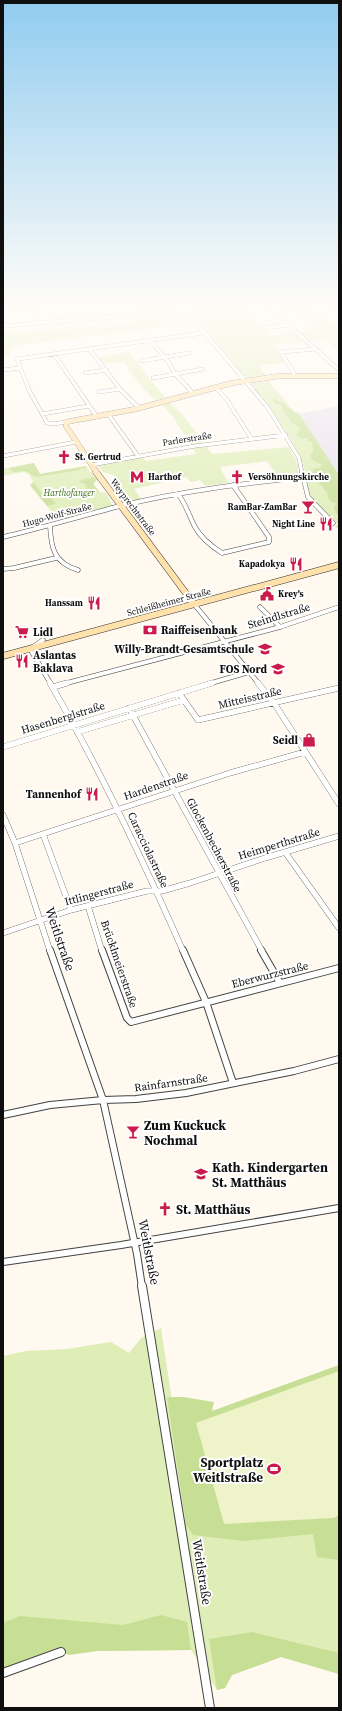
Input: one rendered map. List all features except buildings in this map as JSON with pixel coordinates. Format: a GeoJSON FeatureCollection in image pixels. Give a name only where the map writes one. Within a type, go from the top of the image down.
{"type":"FeatureCollection","features":[{"type":"Feature","properties":{"kind":"street"},"geometry":{"type":"LineString","coordinates":[[27,385],[47,423],[50,424],[97,417],[139,408],[226,385]]}},
{"type":"Feature","properties":{"kind":"street"},"geometry":{"type":"LineString","coordinates":[[74,385],[97,417]]}},
{"type":"Feature","properties":{"kind":"street"},"geometry":{"type":"LineString","coordinates":[[117,385],[139,408]]}},
{"type":"Feature","properties":{"kind":"street"},"geometry":{"type":"LineString","coordinates":[[185,385],[193,393]]}},
{"type":"Feature","properties":{"kind":"street"},"geometry":{"type":"LineString","coordinates":[[250,385],[286,435],[301,463],[306,492],[333,522]]}},
{"type":"Feature","properties":{"kind":"street"},"geometry":{"type":"LineString","coordinates":[[215,387],[227,400],[251,438]]}},
{"type":"Feature","properties":{"kind":"street"},"geometry":{"type":"LineString","coordinates":[[99,392],[120,389]]}},
{"type":"Feature","properties":{"kind":"street"},"geometry":{"type":"LineString","coordinates":[[42,414],[88,406]]}},
{"type":"Feature","properties":{"kind":"street"},"geometry":{"type":"LineString","coordinates":[[108,414],[138,456]]}},
{"type":"Feature","properties":{"kind":"street","name":"Weyprechtstraße"},"geometry":{"type":"LineString","coordinates":[[66,422],[66,426],[91,465],[193,602]]}},
{"type":"Feature","properties":{"kind":"street","name":"Parlerstraße"},"geometry":{"type":"LineString","coordinates":[[91,465],[251,438],[286,435]]}},
{"type":"Feature","properties":{"kind":"street"},"geometry":{"type":"LineString","coordinates":[[3,456],[76,442]]}},
{"type":"Feature","properties":{"kind":"street","name":"Hugo-Wolf-Straße"},"geometry":{"type":"LineString","coordinates":[[3,537],[50,526],[121,506],[178,494],[233,485],[303,477]]}},
{"type":"Feature","properties":{"kind":"street"},"geometry":{"type":"LineString","coordinates":[[178,494],[186,504],[199,532],[213,547],[222,553],[269,542],[270,539],[233,485]]}},
{"type":"Feature","properties":{"kind":"street"},"geometry":{"type":"LineString","coordinates":[[50,526],[53,553],[56,558],[73,569],[78,570]]}},
{"type":"Feature","properties":{"kind":"street"},"geometry":{"type":"LineString","coordinates":[[3,569],[14,568],[56,558]]}},
{"type":"Feature","properties":{"kind":"street","name":"Schleißheimer Straße"},"geometry":{"type":"LineString","coordinates":[[3,656],[339,560]]}},
{"type":"Feature","properties":{"kind":"street","name":"Schleißheimer Straße"},"geometry":{"type":"LineString","coordinates":[[3,651],[339,565]]}},
{"type":"Feature","properties":{"kind":"street"},"geometry":{"type":"LineString","coordinates":[[193,602],[274,703],[339,804]]}},
{"type":"Feature","properties":{"kind":"street"},"geometry":{"type":"LineString","coordinates":[[260,607],[280,627]]}},
{"type":"Feature","properties":{"kind":"street","name":"Steindlstraße"},"geometry":{"type":"LineString","coordinates":[[53,687],[280,627],[339,607]]}},
{"type":"Feature","properties":{"kind":"street"},"geometry":{"type":"LineString","coordinates":[[30,649],[43,640]]}},
{"type":"Feature","properties":{"kind":"street","name":"Caracciolastraße"},"geometry":{"type":"LineString","coordinates":[[30,649],[74,725],[118,810],[156,891],[206,1002],[233,1083]]}},
{"type":"Feature","properties":{"kind":"street","name":"Hasenberglstraße"},"geometry":{"type":"LineString","coordinates":[[3,747],[249,672]]}},
{"type":"Feature","properties":{"kind":"street","name":"Mitteisstraße"},"geometry":{"type":"LineString","coordinates":[[179,693],[198,720],[339,688]]}},
{"type":"Feature","properties":{"kind":"street","name":"Hasenberglstraße"},"geometry":{"type":"LineString","coordinates":[[77,732],[184,700]]}},
{"type":"Feature","properties":{"kind":"street"},"geometry":{"type":"LineString","coordinates":[[128,708],[132,715]]}},
{"type":"Feature","properties":{"kind":"street","name":"Glockenbecherstraße"},"geometry":{"type":"LineString","coordinates":[[132,715],[174,790],[218,874],[280,983]]}},
{"type":"Feature","properties":{"kind":"street","name":"Hardenstraße"},"geometry":{"type":"LineString","coordinates":[[14,843],[118,810],[174,790],[305,752]]}},
{"type":"Feature","properties":{"kind":"street"},"geometry":{"type":"LineString","coordinates":[[332,795],[339,793]]}},
{"type":"Feature","properties":{"kind":"street","name":"Weitlstraße"},"geometry":{"type":"LineString","coordinates":[[3,815],[103,1100],[135,1243],[210,1708]]}},
{"type":"Feature","properties":{"kind":"street"},"geometry":{"type":"LineString","coordinates":[[43,834],[71,910]]}},
{"type":"Feature","properties":{"kind":"street","name":"Heimperthstraße"},"geometry":{"type":"LineString","coordinates":[[156,891],[190,883],[339,836]]}},
{"type":"Feature","properties":{"kind":"street"},"geometry":{"type":"LineString","coordinates":[[285,852],[339,928]]}},
{"type":"Feature","properties":{"kind":"street","name":"Ittlingerstraße"},"geometry":{"type":"LineString","coordinates":[[3,933],[71,910],[147,891],[156,891]]}},
{"type":"Feature","properties":{"kind":"street","name":"Brücklmeierstraße"},"geometry":{"type":"LineString","coordinates":[[88,906],[102,951],[129,1021],[133,1022],[206,1002]]}},
{"type":"Feature","properties":{"kind":"street","name":"Eberwurzstraße"},"geometry":{"type":"LineString","coordinates":[[206,1002],[339,968]]}},
{"type":"Feature","properties":{"kind":"street","name":"Rainfarnstraße"},"geometry":{"type":"LineString","coordinates":[[3,1115],[50,1105],[103,1100],[136,1099],[186,1093],[294,1071],[339,1059]]}},
{"type":"Feature","properties":{"kind":"street"},"geometry":{"type":"LineString","coordinates":[[3,1262],[135,1243],[339,1208]]}},
{"type":"Feature","properties":{"kind":"street"},"geometry":{"type":"LineString","coordinates":[[3,1673],[61,1652]]}},
{"type":"Feature","properties":{"kind":"shaded area"},"geometry":{"type":"Polygon","coordinates":[[[339,406],[339,475],[299,414],[339,406]]]}},
{"type":"Feature","properties":{"kind":"green space"},"geometry":{"type":"Polygon","coordinates":[[[140,385],[155,385],[165,398],[155,400],[140,385]]]}},
{"type":"Feature","properties":{"kind":"green space"},"geometry":{"type":"Polygon","coordinates":[[[250,385],[271,385],[295,412],[298,411],[339,475],[339,530],[335,526],[338,524],[311,497],[307,488],[302,461],[295,447],[277,419],[250,385]]]}},
{"type":"Feature","properties":{"kind":"green space"},"geometry":{"type":"Polygon","coordinates":[[[273,399],[278,400],[295,413],[299,414],[339,475],[339,514],[336,514],[334,507],[337,503],[331,502],[327,496],[328,494],[318,482],[327,478],[311,474],[314,468],[319,468],[322,465],[312,460],[310,456],[313,451],[312,442],[306,441],[309,439],[307,438],[302,439],[296,435],[301,428],[297,427],[291,422],[281,405],[273,402],[273,399]]]}},
{"type":"Feature","properties":{"kind":"green space"},"geometry":{"type":"Polygon","coordinates":[[[170,403],[182,414],[204,443],[191,445],[173,417],[162,405],[170,403]]]}},
{"type":"Feature","properties":{"kind":"green space","name":"Harthofanger"},"geometry":{"type":"Polygon","coordinates":[[[206,446],[212,454],[289,447],[298,465],[298,475],[278,477],[267,461],[220,467],[228,483],[205,486],[200,480],[191,482],[186,477],[134,489],[141,499],[125,503],[112,485],[117,480],[113,475],[103,472],[98,466],[142,457],[146,461],[196,454],[193,448],[206,446]]]}},
{"type":"Feature","properties":{"kind":"green space","name":"Harthofanger"},"geometry":{"type":"Polygon","coordinates":[[[34,463],[40,474],[86,466],[97,480],[94,482],[94,486],[100,492],[106,493],[113,506],[59,521],[30,485],[33,482],[29,474],[24,472],[3,476],[3,469],[34,463]]]}},
{"type":"Feature","properties":{"kind":"green space"},"geometry":{"type":"Polygon","coordinates":[[[34,463],[40,474],[86,466],[87,467],[85,469],[79,468],[80,470],[36,477],[25,471],[13,472],[9,468],[34,463]]]}},
{"type":"Feature","properties":{"kind":"green space"},"geometry":{"type":"Polygon","coordinates":[[[94,477],[97,480],[93,484],[99,491],[92,495],[89,494],[85,484],[79,482],[86,478],[91,479],[90,478],[94,477]]]}},
{"type":"Feature","properties":{"kind":"green space"},"geometry":{"type":"Polygon","coordinates":[[[34,482],[40,491],[50,497],[56,504],[47,506],[30,485],[34,482]]]}},
{"type":"Feature","properties":{"kind":"green space"},"geometry":{"type":"Polygon","coordinates":[[[161,1328],[191,1526],[333,1518],[339,1515],[339,1674],[281,1657],[232,1675],[225,1688],[217,1690],[191,1650],[97,1651],[69,1655],[57,1648],[3,1668],[3,1356],[26,1351],[67,1349],[111,1342],[129,1353],[141,1338],[161,1328]]]}},
{"type":"Feature","properties":{"kind":"green space","name":"Sportplatz Weitlstraße"},"geometry":{"type":"Polygon","coordinates":[[[339,1365],[333,1518],[339,1515],[339,1560],[317,1557],[313,1534],[243,1541],[193,1535],[186,1525],[167,1397],[183,1397],[214,1402],[212,1411],[339,1365]]]}},
{"type":"Feature","properties":{"kind":"green space","name":"Sportplatz Weitlstraße"},"geometry":{"type":"Polygon","coordinates":[[[339,1371],[339,1515],[333,1518],[224,1524],[196,1423],[339,1371]]]}},
{"type":"Feature","properties":{"kind":"green space"},"geometry":{"type":"Polygon","coordinates":[[[161,1615],[187,1622],[191,1650],[97,1651],[69,1655],[57,1648],[3,1668],[3,1623],[20,1616],[123,1625],[161,1615]]]}},
{"type":"Feature","properties":{"kind":"green space"},"geometry":{"type":"Polygon","coordinates":[[[252,1632],[339,1653],[339,1674],[281,1657],[232,1675],[225,1688],[217,1690],[209,1639],[252,1632]]]}},
{"type":"Feature","properties":{"kind":"place","name":"St. Gertrud"},"geometry":{"type":"Point","coordinates":[64,457]}},
{"type":"Feature","properties":{"kind":"place","name":"Harthof"},"geometry":{"type":"Point","coordinates":[137,477]}},
{"type":"Feature","properties":{"kind":"place","name":"Versöhnungskirche"},"geometry":{"type":"Point","coordinates":[237,477]}},
{"type":"Feature","properties":{"kind":"place","name":"RamBar-ZamBar"},"geometry":{"type":"Point","coordinates":[308,507]}},
{"type":"Feature","properties":{"kind":"place","name":"Night Line"},"geometry":{"type":"Point","coordinates":[326,524]}},
{"type":"Feature","properties":{"kind":"place","name":"Kapadokya"},"geometry":{"type":"Point","coordinates":[296,564]}},
{"type":"Feature","properties":{"kind":"place","name":"Krey's"},"geometry":{"type":"Point","coordinates":[267,594]}},
{"type":"Feature","properties":{"kind":"place","name":"Hanssam"},"geometry":{"type":"Point","coordinates":[94,603]}},
{"type":"Feature","properties":{"kind":"place","name":"Raiffeisenbank"},"geometry":{"type":"Point","coordinates":[150,630]}},
{"type":"Feature","properties":{"kind":"place","name":"Lidl"},"geometry":{"type":"Point","coordinates":[22,632]}},
{"type":"Feature","properties":{"kind":"place","name":"Willy-Brandt-Gesamtschule"},"geometry":{"type":"Point","coordinates":[265,649]}},
{"type":"Feature","properties":{"kind":"place","name":"Aslantas Baklava"},"geometry":{"type":"Point","coordinates":[22,661]}},
{"type":"Feature","properties":{"kind":"place","name":"FOS Nord"},"geometry":{"type":"Point","coordinates":[278,669]}},
{"type":"Feature","properties":{"kind":"place","name":"Seidl"},"geometry":{"type":"Point","coordinates":[309,740]}},
{"type":"Feature","properties":{"kind":"place","name":"Tannenhof"},"geometry":{"type":"Point","coordinates":[92,794]}},
{"type":"Feature","properties":{"kind":"place","name":"Zum Kuckuck Nochmal"},"geometry":{"type":"Point","coordinates":[133,1132]}},
{"type":"Feature","properties":{"kind":"place","name":"Kath. Kindergarten St. Matthäus"},"geometry":{"type":"Point","coordinates":[201,1174]}},
{"type":"Feature","properties":{"kind":"place","name":"St. Matthäus"},"geometry":{"type":"Point","coordinates":[165,1209]}},
{"type":"Feature","properties":{"kind":"place","name":"Sportplatz Weitlstraße"},"geometry":{"type":"Point","coordinates":[274,1469]}}]}
